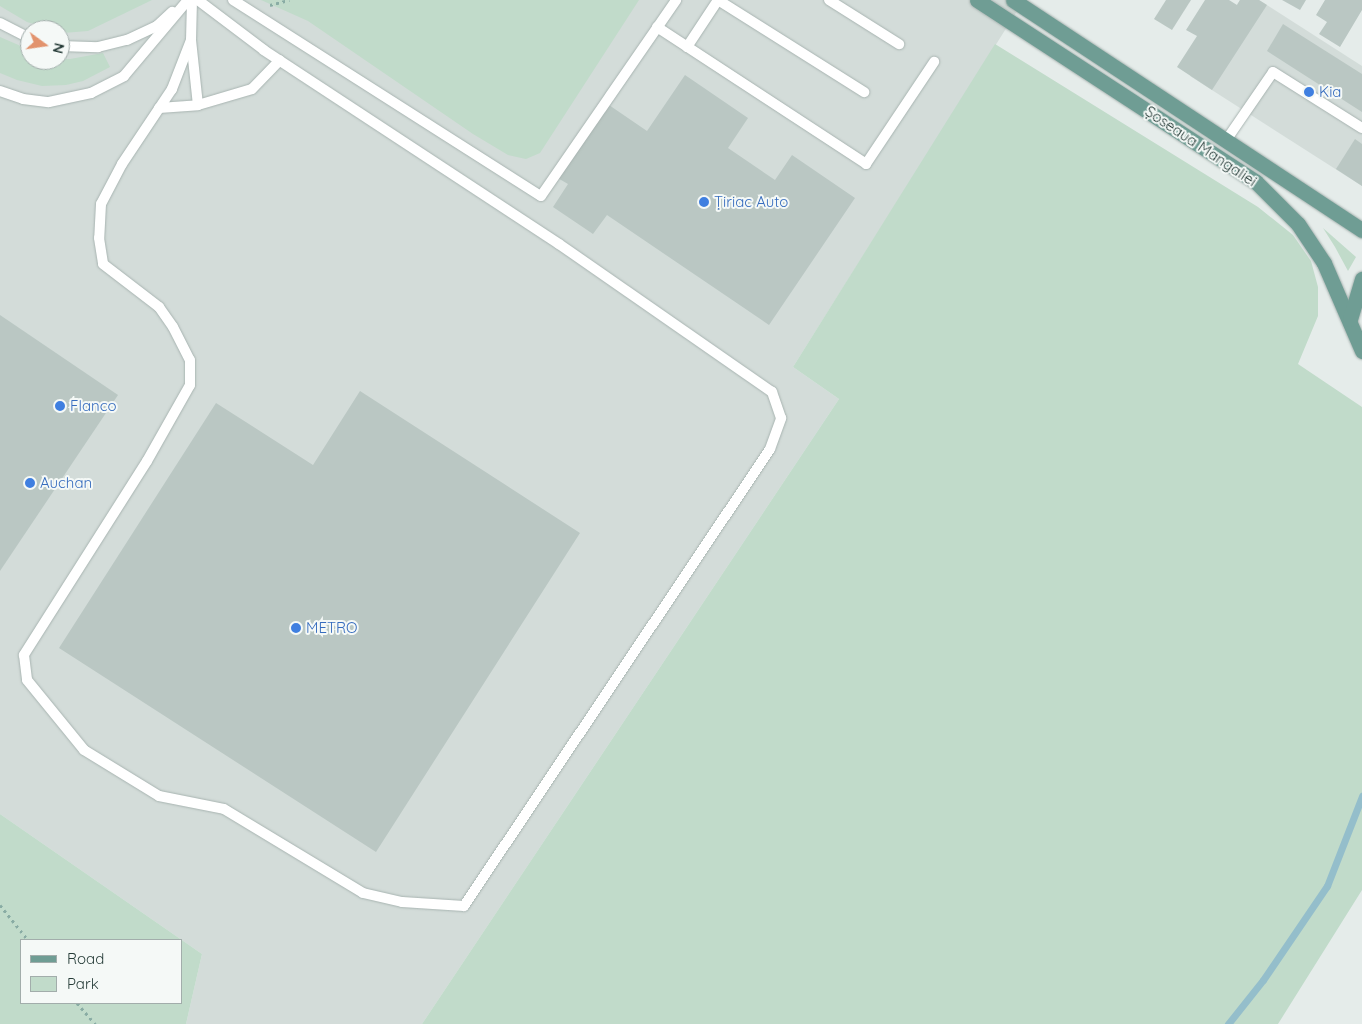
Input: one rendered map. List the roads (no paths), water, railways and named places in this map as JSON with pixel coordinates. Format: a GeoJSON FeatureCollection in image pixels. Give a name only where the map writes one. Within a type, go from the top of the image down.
{"type":"FeatureCollection","features":[{"type":"Feature","properties":{"kind":"main road","name":"Șoseaua Mangaliei"},"geometry":{"type":"LineString","coordinates":[[976,0],[1256,182],[1313,245],[1350,319],[1353,336],[1362,351]]}},
{"type":"Feature","properties":{"kind":"main road","name":"Șoseaua Mangaliei"},"geometry":{"type":"LineString","coordinates":[[1013,0],[1227,139],[1362,230]]}},
{"type":"Feature","properties":{"kind":"main road"},"geometry":{"type":"LineString","coordinates":[[1350,319],[1362,279]]}},
{"type":"Feature","properties":{"kind":"lane"},"geometry":{"type":"LineString","coordinates":[[70,46],[98,47],[127,40],[157,26],[187,0]]}},
{"type":"Feature","properties":{"kind":"lane"},"geometry":{"type":"LineString","coordinates":[[0,91],[24,99],[49,102],[92,93],[124,76],[187,0]]}},
{"type":"Feature","properties":{"kind":"lane"},"geometry":{"type":"LineString","coordinates":[[192,0],[191,40],[198,105]]}},
{"type":"Feature","properties":{"kind":"lane"},"geometry":{"type":"LineString","coordinates":[[191,40],[172,89],[122,164],[101,204],[99,238],[103,264],[159,306],[173,327],[190,360],[190,386],[147,461],[24,655],[27,680],[84,750],[159,796],[224,809],[364,893],[402,902],[464,906],[770,449],[781,418],[772,392],[559,244],[280,60],[198,0]]}},
{"type":"Feature","properties":{"kind":"lane"},"geometry":{"type":"LineString","coordinates":[[233,0],[541,196],[676,0]]}},
{"type":"Feature","properties":{"kind":"lane"},"geometry":{"type":"LineString","coordinates":[[687,47],[718,0],[864,92]]}},
{"type":"Feature","properties":{"kind":"lane"},"geometry":{"type":"LineString","coordinates":[[829,0],[899,44]]}},
{"type":"Feature","properties":{"kind":"lane"},"geometry":{"type":"LineString","coordinates":[[0,23],[20,33]]}},
{"type":"Feature","properties":{"kind":"lane"},"geometry":{"type":"LineString","coordinates":[[657,27],[866,164],[934,62]]}},
{"type":"Feature","properties":{"kind":"lane"},"geometry":{"type":"LineString","coordinates":[[159,108],[198,105],[252,89],[280,60]]}},
{"type":"Feature","properties":{"kind":"lane"},"geometry":{"type":"LineString","coordinates":[[1227,139],[1273,72],[1362,128]]}},
{"type":"Feature","properties":{"kind":"waterway"},"geometry":{"type":"LineString","coordinates":[[1228,1024],[1263,980],[1327,886],[1362,796]]}},
{"type":"Feature","properties":{"kind":"place","name":"Kia"},"geometry":{"type":"Point","coordinates":[1309,92]}},
{"type":"Feature","properties":{"kind":"place","name":"Țiriac Auto"},"geometry":{"type":"Point","coordinates":[704,202]}},
{"type":"Feature","properties":{"kind":"place","name":"Flanco"},"geometry":{"type":"Point","coordinates":[60,406]}},
{"type":"Feature","properties":{"kind":"place","name":"Auchan"},"geometry":{"type":"Point","coordinates":[30,483]}},
{"type":"Feature","properties":{"kind":"place","name":"METRO"},"geometry":{"type":"Point","coordinates":[296,628]}}]}
